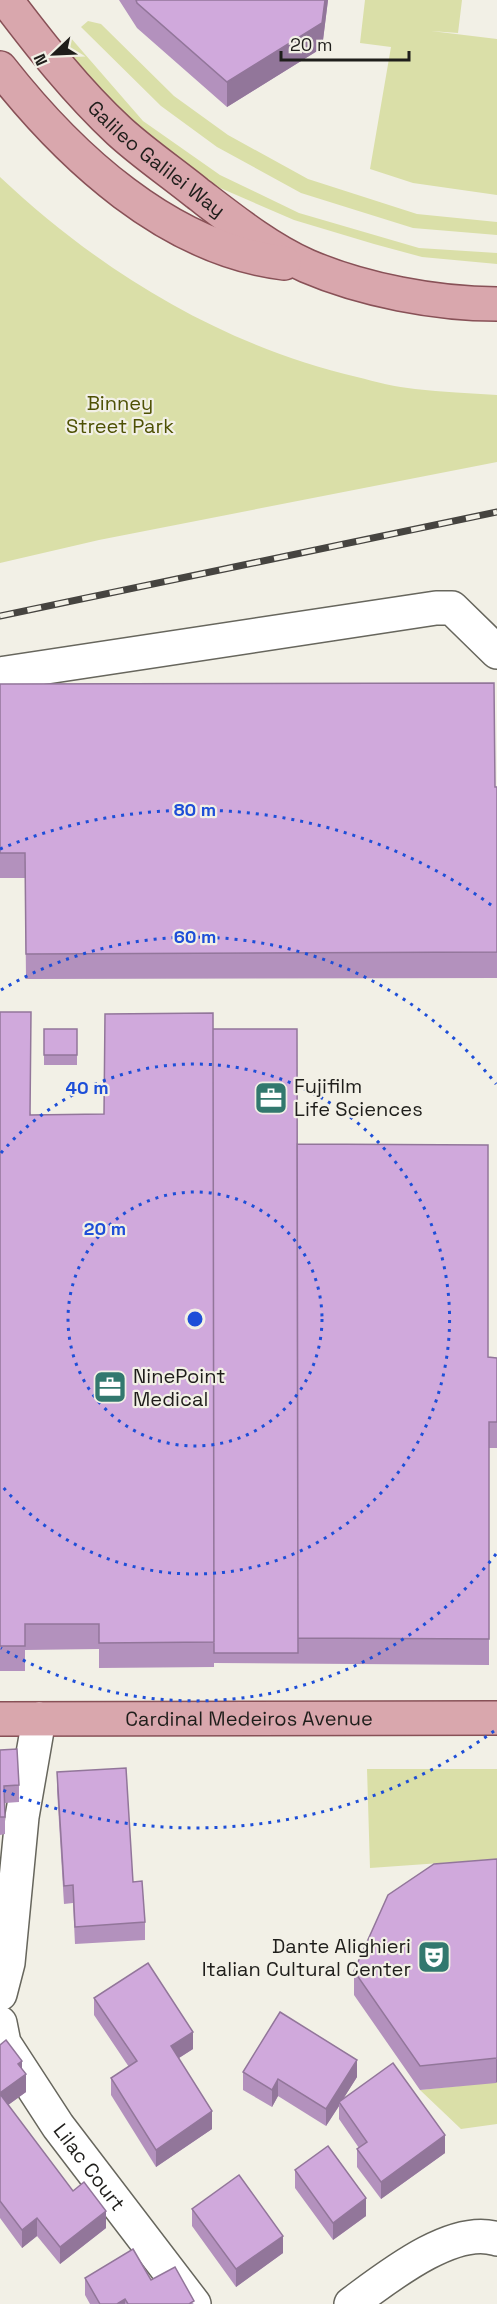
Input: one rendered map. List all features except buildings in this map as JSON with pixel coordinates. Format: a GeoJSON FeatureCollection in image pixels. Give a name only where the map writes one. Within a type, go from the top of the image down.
{"type":"FeatureCollection","features":[{"type":"Feature","properties":{"kind":"main road","name":"Galileo Galilei Way"},"geometry":{"type":"LineString","coordinates":[[6,0],[75,85],[139,149],[245,229],[306,266]]}},
{"type":"Feature","properties":{"kind":"main road","name":"Galileo Galilei Way"},"geometry":{"type":"LineString","coordinates":[[0,68],[88,162],[159,216],[228,249],[262,259],[306,266],[368,285],[430,299],[459,304],[497,304]]}},
{"type":"Feature","properties":{"kind":"main road","name":"Cardinal Medeiros Avenue"},"geometry":{"type":"LineString","coordinates":[[0,1719],[497,1718]]}},
{"type":"Feature","properties":{"kind":"street"},"geometry":{"type":"LineString","coordinates":[[0,674],[436,608],[452,608],[497,652]]}},
{"type":"Feature","properties":{"kind":"street"},"geometry":{"type":"LineString","coordinates":[[0,1994],[8,1963],[22,1817],[39,1719]]}},
{"type":"Feature","properties":{"kind":"street","name":"Lilac Court"},"geometry":{"type":"LineString","coordinates":[[0,2023],[4,2043],[58,2126],[194,2304]]}},
{"type":"Feature","properties":{"kind":"street"},"geometry":{"type":"LineString","coordinates":[[351,2304],[391,2274],[454,2241],[487,2236],[497,2239]]}},
{"type":"Feature","properties":{"kind":"green space"},"geometry":{"type":"Polygon","coordinates":[[[365,0],[462,0],[458,33],[431,31],[497,39],[497,195],[413,183],[370,169],[391,47],[360,43],[365,0]]]}},
{"type":"Feature","properties":{"kind":"green space"},"geometry":{"type":"Polygon","coordinates":[[[88,21],[101,24],[174,96],[228,135],[308,179],[417,214],[497,222],[497,235],[413,228],[301,193],[217,147],[161,106],[81,27],[88,21]]]}},
{"type":"Feature","properties":{"kind":"green space"},"geometry":{"type":"Polygon","coordinates":[[[70,37],[143,121],[220,175],[299,213],[419,248],[497,253],[497,264],[422,257],[374,244],[294,220],[211,184],[133,127],[58,44],[70,37]]]}},
{"type":"Feature","properties":{"kind":"green space","name":"Binney Street Park"},"geometry":{"type":"Polygon","coordinates":[[[0,177],[39,212],[121,274],[165,301],[258,346],[307,363],[393,386],[497,395],[497,462],[99,540],[0,563],[0,177]]]}},
{"type":"Feature","properties":{"kind":"green space"},"geometry":{"type":"Polygon","coordinates":[[[367,1769],[497,1769],[497,1859],[370,1868],[367,1769]]]}},
{"type":"Feature","properties":{"kind":"green space"},"geometry":{"type":"Polygon","coordinates":[[[497,2082],[497,2124],[461,2129],[420,2090],[497,2082]]]}},
{"type":"Feature","properties":{"kind":"railway"},"geometry":{"type":"LineString","coordinates":[[0,616],[497,512]]}},
{"type":"Feature","properties":{"kind":"place","name":"Fujifilm Life Sciences"},"geometry":{"type":"Point","coordinates":[271,1098]}},
{"type":"Feature","properties":{"kind":"place","name":"NinePoint Medical"},"geometry":{"type":"Point","coordinates":[110,1387]}},
{"type":"Feature","properties":{"kind":"place","name":"Dante Alighieri Italian Cultural Center"},"geometry":{"type":"Point","coordinates":[434,1957]}}]}
